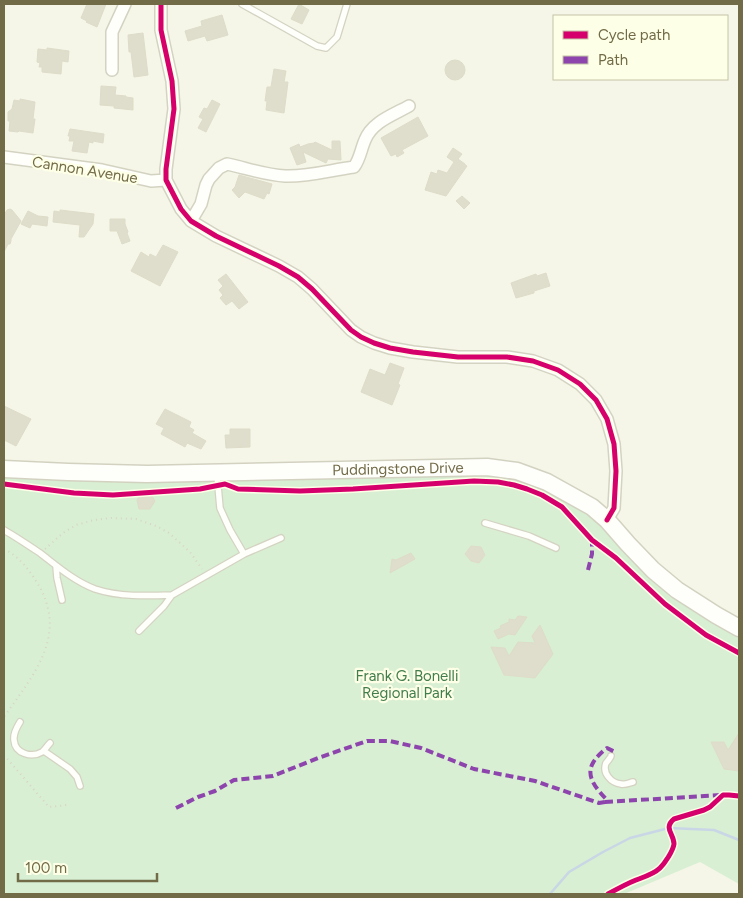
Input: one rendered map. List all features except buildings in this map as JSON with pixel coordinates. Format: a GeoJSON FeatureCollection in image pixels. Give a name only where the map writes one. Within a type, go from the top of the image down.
{"type":"FeatureCollection","features":[{"type":"Feature","properties":{"kind":"street"},"geometry":{"type":"LineString","coordinates":[[112,70],[112,32],[125,4]]}},
{"type":"Feature","properties":{"kind":"street"},"geometry":{"type":"LineString","coordinates":[[161,4],[161,30],[172,81],[174,109],[166,180],[191,221],[216,236],[280,266],[298,277],[351,330],[374,343],[413,352],[458,357],[507,356],[533,361],[558,370],[580,384],[596,400],[607,419],[614,444],[616,472],[614,508],[607,520]]}},
{"type":"Feature","properties":{"kind":"street"},"geometry":{"type":"LineString","coordinates":[[191,221],[201,204],[209,178],[223,165],[228,164],[285,176],[313,174],[354,166],[371,130],[379,123],[409,106]]}},
{"type":"Feature","properties":{"kind":"street","name":"Cannon Avenue"},"geometry":{"type":"LineString","coordinates":[[4,157],[102,170],[151,181],[166,180]]}},
{"type":"Feature","properties":{"kind":"street","name":"Puddingstone Drive"},"geometry":{"type":"LineString","coordinates":[[4,469],[147,474],[487,467],[517,471],[547,482],[592,507],[607,520],[653,570],[671,585],[739,628]]}},
{"type":"Feature","properties":{"kind":"lane"},"geometry":{"type":"LineString","coordinates":[[242,4],[317,46],[326,48],[337,37],[347,4]]}},
{"type":"Feature","properties":{"kind":"lane"},"geometry":{"type":"LineString","coordinates":[[216,473],[220,508],[244,554]]}},
{"type":"Feature","properties":{"kind":"lane"},"geometry":{"type":"LineString","coordinates":[[485,523],[529,536],[556,548]]}},
{"type":"Feature","properties":{"kind":"lane"},"geometry":{"type":"LineString","coordinates":[[4,530],[73,578],[95,589],[120,594],[172,596]]}},
{"type":"Feature","properties":{"kind":"lane"},"geometry":{"type":"LineString","coordinates":[[139,631],[172,596],[244,554],[281,538]]}},
{"type":"Feature","properties":{"kind":"lane"},"geometry":{"type":"LineString","coordinates":[[56,566],[62,600]]}},
{"type":"Feature","properties":{"kind":"lane"},"geometry":{"type":"LineString","coordinates":[[20,722],[15,732],[14,742],[18,750],[25,754],[35,755],[44,751],[50,743]]}},
{"type":"Feature","properties":{"kind":"lane"},"geometry":{"type":"LineString","coordinates":[[44,751],[70,769],[77,777],[80,786]]}},
{"type":"Feature","properties":{"kind":"lane"},"geometry":{"type":"LineString","coordinates":[[611,756],[606,762],[605,771],[608,778],[614,783],[623,785],[633,782]]}},
{"type":"Feature","properties":{"kind":"path"},"geometry":{"type":"LineString","coordinates":[[40,554],[63,533],[76,525],[111,518],[136,519],[169,533],[190,552],[206,576]]}},
{"type":"Feature","properties":{"kind":"path"},"geometry":{"type":"LineString","coordinates":[[4,549],[28,568],[33,576],[42,591],[48,607],[50,623],[44,656],[35,673],[4,717]]}},
{"type":"Feature","properties":{"kind":"path"},"geometry":{"type":"LineString","coordinates":[[4,755],[49,807],[67,805]]}},
{"type":"Feature","properties":{"kind":"green space","name":"Frank G. Bonelli Regional Park"},"geometry":{"type":"Polygon","coordinates":[[[4,475],[506,475],[539,485],[586,511],[610,533],[662,589],[708,620],[739,637],[739,884],[700,862],[624,894],[4,894],[4,475]]]}},
{"type":"Feature","properties":{"kind":"waterway"},"geometry":{"type":"LineString","coordinates":[[550,894],[569,872],[630,838],[669,828],[714,830],[739,840]]}},
{"type":"Feature","properties":{"kind":"marked path"},"geometry":{"type":"LineString","coordinates":[[588,570],[592,554],[592,540]]}},
{"type":"Feature","properties":{"kind":"marked path"},"geometry":{"type":"LineString","coordinates":[[176,808],[215,791],[234,780],[273,776],[367,741],[390,741],[421,748],[474,769],[535,781],[599,803],[605,802],[606,799],[594,785],[591,778],[591,767],[594,761],[607,748],[615,752]]}},
{"type":"Feature","properties":{"kind":"marked path"},"geometry":{"type":"LineString","coordinates":[[605,802],[722,795]]}},
{"type":"Feature","properties":{"kind":"cycle path"},"geometry":{"type":"LineString","coordinates":[[161,4],[161,30],[172,81],[174,109],[166,180],[181,209],[191,221],[216,236],[298,277],[351,330],[374,343],[413,352],[458,357],[507,357],[533,361],[558,370],[580,384],[596,400],[607,419],[614,444],[616,471],[614,508],[607,520]]}},
{"type":"Feature","properties":{"kind":"cycle path"},"geometry":{"type":"LineString","coordinates":[[4,484],[74,493],[113,495],[200,489],[225,484],[238,489],[300,491],[474,481],[514,485],[542,495],[562,507],[592,540],[616,558],[665,604],[706,635],[739,653]]}},
{"type":"Feature","properties":{"kind":"cycle path"},"geometry":{"type":"LineString","coordinates":[[608,894],[652,874],[662,866],[674,844],[669,828],[674,819],[704,810],[723,795],[739,796]]}}]}
